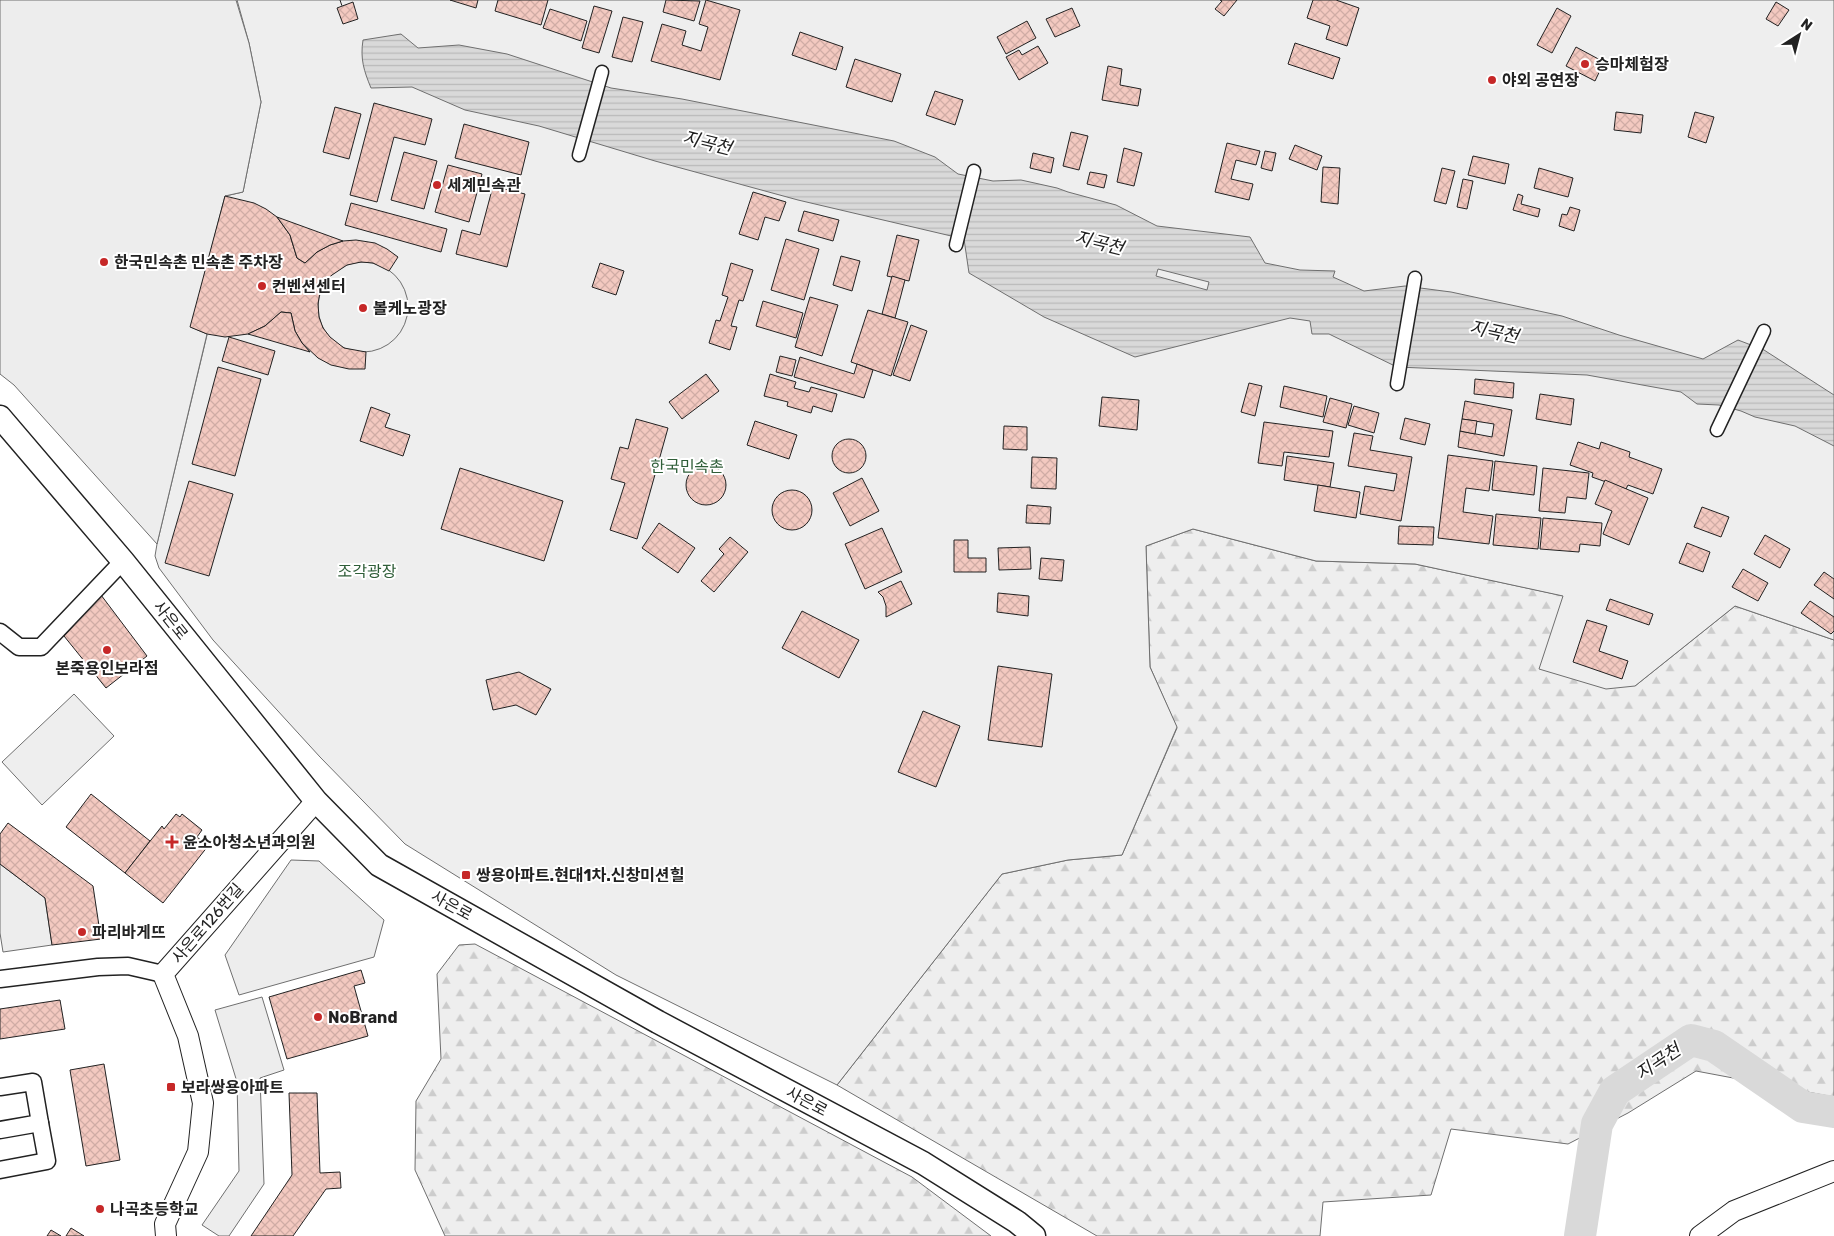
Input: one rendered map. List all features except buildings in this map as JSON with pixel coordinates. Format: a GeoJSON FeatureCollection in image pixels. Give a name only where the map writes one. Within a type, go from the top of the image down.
{"type":"FeatureCollection","features":[{"type":"Feature","properties":{"kind":"main road","name":"사은로"},"geometry":{"type":"LineString","coordinates":[[0,417],[123,561],[316,800],[379,865],[658,1022],[923,1163],[1017,1222],[1034,1236]]}},
{"type":"Feature","properties":{"kind":"street"},"geometry":{"type":"LineString","coordinates":[[579,154],[602,72]]}},
{"type":"Feature","properties":{"kind":"street"},"geometry":{"type":"LineString","coordinates":[[956,245],[974,171]]}},
{"type":"Feature","properties":{"kind":"street"},"geometry":{"type":"LineString","coordinates":[[1398,384],[1415,278]]}},
{"type":"Feature","properties":{"kind":"street"},"geometry":{"type":"LineString","coordinates":[[1717,430],[1764,331]]}},
{"type":"Feature","properties":{"kind":"street"},"geometry":{"type":"LineString","coordinates":[[0,632],[19,647],[41,647],[123,561]]}},
{"type":"Feature","properties":{"kind":"street","name":"사은로126번길"},"geometry":{"type":"LineString","coordinates":[[166,1236],[165,1224],[198,1152],[203,1103],[188,1036],[163,974],[316,800]]}},
{"type":"Feature","properties":{"kind":"street"},"geometry":{"type":"LineString","coordinates":[[0,979],[98,967],[128,966],[163,974]]}},
{"type":"Feature","properties":{"kind":"street"},"geometry":{"type":"LineString","coordinates":[[0,1087],[33,1082],[47,1161],[0,1170]]}},
{"type":"Feature","properties":{"kind":"street"},"geometry":{"type":"LineString","coordinates":[[0,1130],[40,1123]]}},
{"type":"Feature","properties":{"kind":"street"},"geometry":{"type":"LineString","coordinates":[[1700,1236],[1734,1211],[1834,1171]]}},
{"type":"Feature","properties":{"kind":"green space","name":"한국민속촌"},"geometry":{"type":"Polygon","coordinates":[[[237,0],[1834,0],[1834,640],[1735,606],[1635,686],[1606,689],[1539,669],[1563,596],[1415,564],[1316,561],[1193,529],[1146,546],[1150,667],[1177,727],[1122,855],[1068,860],[1002,874],[837,1085],[616,975],[405,844],[320,757],[213,640],[159,568],[155,556],[157,544],[207,335],[190,327],[225,196],[243,192],[261,102],[249,43],[237,0]]]}},
{"type":"Feature","properties":{"kind":"green space"},"geometry":{"type":"Polygon","coordinates":[[[1193,529],[1316,561],[1415,564],[1564,596],[1635,686],[1735,606],[1834,640],[1834,1097],[1696,1071],[1628,1113],[1568,1144],[1451,1129],[1431,1195],[1323,1202],[1320,1236],[1097,1236],[837,1085],[1002,874],[1068,860],[1122,855],[1177,728],[1150,667],[1146,546],[1193,529]]]}},
{"type":"Feature","properties":{"kind":"green space"},"geometry":{"type":"Polygon","coordinates":[[[74,694],[114,736],[42,805],[2,762],[74,694]]]}},
{"type":"Feature","properties":{"kind":"green space"},"geometry":{"type":"Polygon","coordinates":[[[475,944],[912,1177],[991,1236],[445,1236],[415,1170],[416,1101],[441,1059],[437,974],[459,945],[475,944]]]}},
{"type":"Feature","properties":{"kind":"shaded area","name":"한국민속촌 민속촌 주차장"},"geometry":{"type":"Polygon","coordinates":[[[0,0],[236,0],[249,43],[261,102],[243,192],[225,196],[191,327],[207,334],[157,544],[14,385],[0,374],[0,0]]]}},
{"type":"Feature","properties":{"kind":"shaded area","name":"볼케노광장"},"geometry":{"type":"Polygon","coordinates":[[[363,262],[380,266],[395,275],[404,290],[408,307],[404,324],[395,339],[380,348],[363,352],[346,348],[331,339],[322,324],[318,307],[322,290],[331,275],[346,266],[363,262]]]}},
{"type":"Feature","properties":{"kind":"shaded area"},"geometry":{"type":"Polygon","coordinates":[[[291,860],[319,861],[384,920],[374,957],[239,995],[225,955],[291,860]]]}},
{"type":"Feature","properties":{"kind":"shaded area"},"geometry":{"type":"Polygon","coordinates":[[[0,864],[45,898],[52,945],[3,952],[0,933],[0,864]]]}},
{"type":"Feature","properties":{"kind":"shaded area"},"geometry":{"type":"Polygon","coordinates":[[[262,997],[284,1070],[260,1078],[264,1184],[229,1236],[219,1236],[202,1225],[239,1171],[237,1082],[215,1010],[262,997]]]}},
{"type":"Feature","properties":{"kind":"water"},"geometry":{"type":"Polygon","coordinates":[[[401,34],[418,48],[459,45],[507,54],[611,88],[682,99],[894,141],[935,157],[958,174],[993,181],[1021,180],[1057,188],[1116,205],[1157,226],[1250,237],[1265,263],[1300,270],[1335,271],[1333,277],[1364,291],[1405,286],[1451,292],[1562,316],[1619,335],[1703,359],[1738,340],[1764,350],[1834,395],[1834,446],[1795,426],[1755,417],[1719,405],[1697,404],[1681,392],[1587,375],[1397,367],[1329,334],[1312,334],[1310,321],[1290,318],[1135,357],[1044,317],[969,273],[964,239],[798,200],[655,161],[539,126],[465,110],[412,87],[371,88],[363,65],[363,40],[401,34]],[[1158,269],[1156,276],[1207,290],[1209,282],[1158,269]]]}},
{"type":"Feature","properties":{"kind":"waterway","name":"지곡천"},"geometry":{"type":"LineString","coordinates":[[1580,1236],[1597,1124],[1615,1091],[1691,1040],[1714,1046],[1803,1107],[1834,1112]]}},
{"type":"Feature","properties":{"kind":"fence"},"geometry":{"type":"LineString","coordinates":[[340,0],[342,6]]}},
{"type":"Feature","properties":{"kind":"place","name":"승마체험장"},"geometry":{"type":"Point","coordinates":[1585,64]}},
{"type":"Feature","properties":{"kind":"place","name":"야외 공연장"},"geometry":{"type":"Point","coordinates":[1492,80]}},
{"type":"Feature","properties":{"kind":"place","name":"세계민속관"},"geometry":{"type":"Point","coordinates":[437,185]}},
{"type":"Feature","properties":{"kind":"place","name":"한국민속촌 민속촌 주차장"},"geometry":{"type":"Point","coordinates":[104,262]}},
{"type":"Feature","properties":{"kind":"place","name":"컨벤션센터"},"geometry":{"type":"Point","coordinates":[262,286]}},
{"type":"Feature","properties":{"kind":"place","name":"볼케노광장"},"geometry":{"type":"Point","coordinates":[363,308]}},
{"type":"Feature","properties":{"kind":"place","name":"본죽용인보라점"},"geometry":{"type":"Point","coordinates":[107,650]}},
{"type":"Feature","properties":{"kind":"place","name":"윤소아청소년과의원"},"geometry":{"type":"Point","coordinates":[172,842]}},
{"type":"Feature","properties":{"kind":"place","name":"쌍용아파트.현대1차.신창미션힐"},"geometry":{"type":"Point","coordinates":[466,875]}},
{"type":"Feature","properties":{"kind":"place","name":"파리바게뜨"},"geometry":{"type":"Point","coordinates":[82,932]}},
{"type":"Feature","properties":{"kind":"place","name":"NoBrand"},"geometry":{"type":"Point","coordinates":[318,1017]}},
{"type":"Feature","properties":{"kind":"place","name":"보라쌍용아파트"},"geometry":{"type":"Point","coordinates":[171,1087]}},
{"type":"Feature","properties":{"kind":"place","name":"나곡초등학교"},"geometry":{"type":"Point","coordinates":[100,1209]}},
{"type":"Feature","properties":{"kind":"park label","name":"조각광장"},"geometry":{"type":"Point","coordinates":[367,571]}}]}
